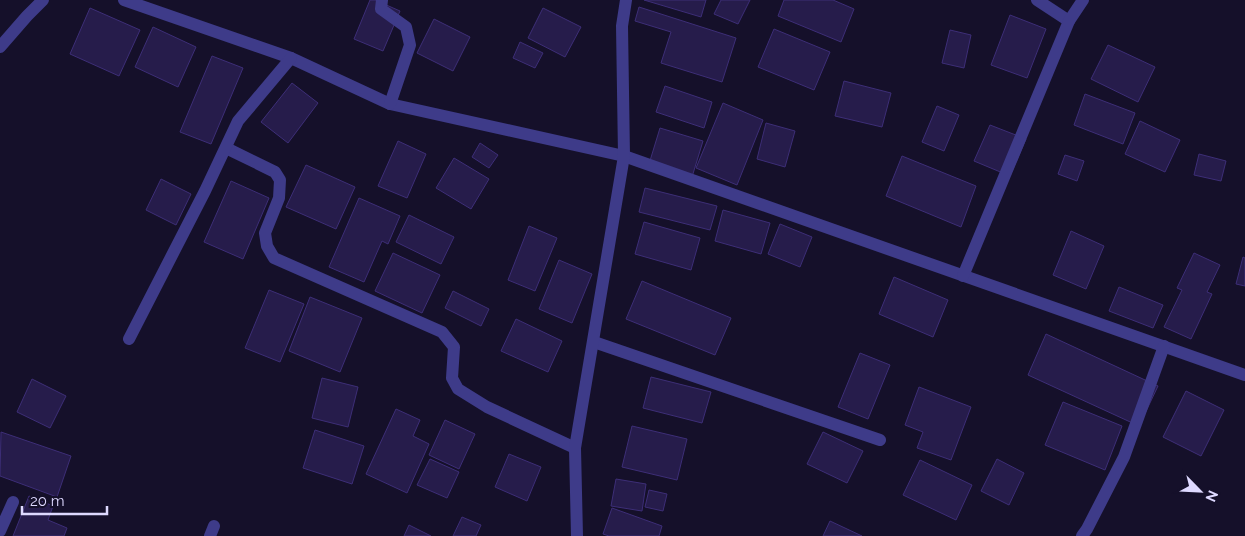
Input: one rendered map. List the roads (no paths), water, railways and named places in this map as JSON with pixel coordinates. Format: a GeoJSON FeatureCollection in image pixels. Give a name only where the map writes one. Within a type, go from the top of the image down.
{"type":"FeatureCollection","features":[{"type":"Feature","properties":{"kind":"street"},"geometry":{"type":"LineString","coordinates":[[0,47],[44,0]]}},
{"type":"Feature","properties":{"kind":"street"},"geometry":{"type":"LineString","coordinates":[[124,0],[291,58],[390,104],[624,156],[1245,375]]}},
{"type":"Feature","properties":{"kind":"street"},"geometry":{"type":"LineString","coordinates":[[382,0],[381,10],[406,27],[410,45],[390,104]]}},
{"type":"Feature","properties":{"kind":"street"},"geometry":{"type":"LineString","coordinates":[[577,536],[575,448],[624,156],[622,26],[626,0]]}},
{"type":"Feature","properties":{"kind":"street"},"geometry":{"type":"LineString","coordinates":[[1037,0],[1069,21]]}},
{"type":"Feature","properties":{"kind":"street"},"geometry":{"type":"LineString","coordinates":[[963,276],[1069,21],[1083,0]]}},
{"type":"Feature","properties":{"kind":"street"},"geometry":{"type":"LineString","coordinates":[[129,339],[205,192],[238,121],[291,58]]}},
{"type":"Feature","properties":{"kind":"street"},"geometry":{"type":"LineString","coordinates":[[226,148],[275,172],[280,180],[279,198],[265,233],[267,246],[274,258],[442,332],[454,347],[452,378],[458,389],[487,407],[575,448]]}},
{"type":"Feature","properties":{"kind":"street"},"geometry":{"type":"LineString","coordinates":[[594,342],[880,440]]}},
{"type":"Feature","properties":{"kind":"street"},"geometry":{"type":"LineString","coordinates":[[1082,536],[1087,530],[1124,457],[1164,346]]}},
{"type":"Feature","properties":{"kind":"street"},"geometry":{"type":"LineString","coordinates":[[0,531],[13,502]]}}]}
